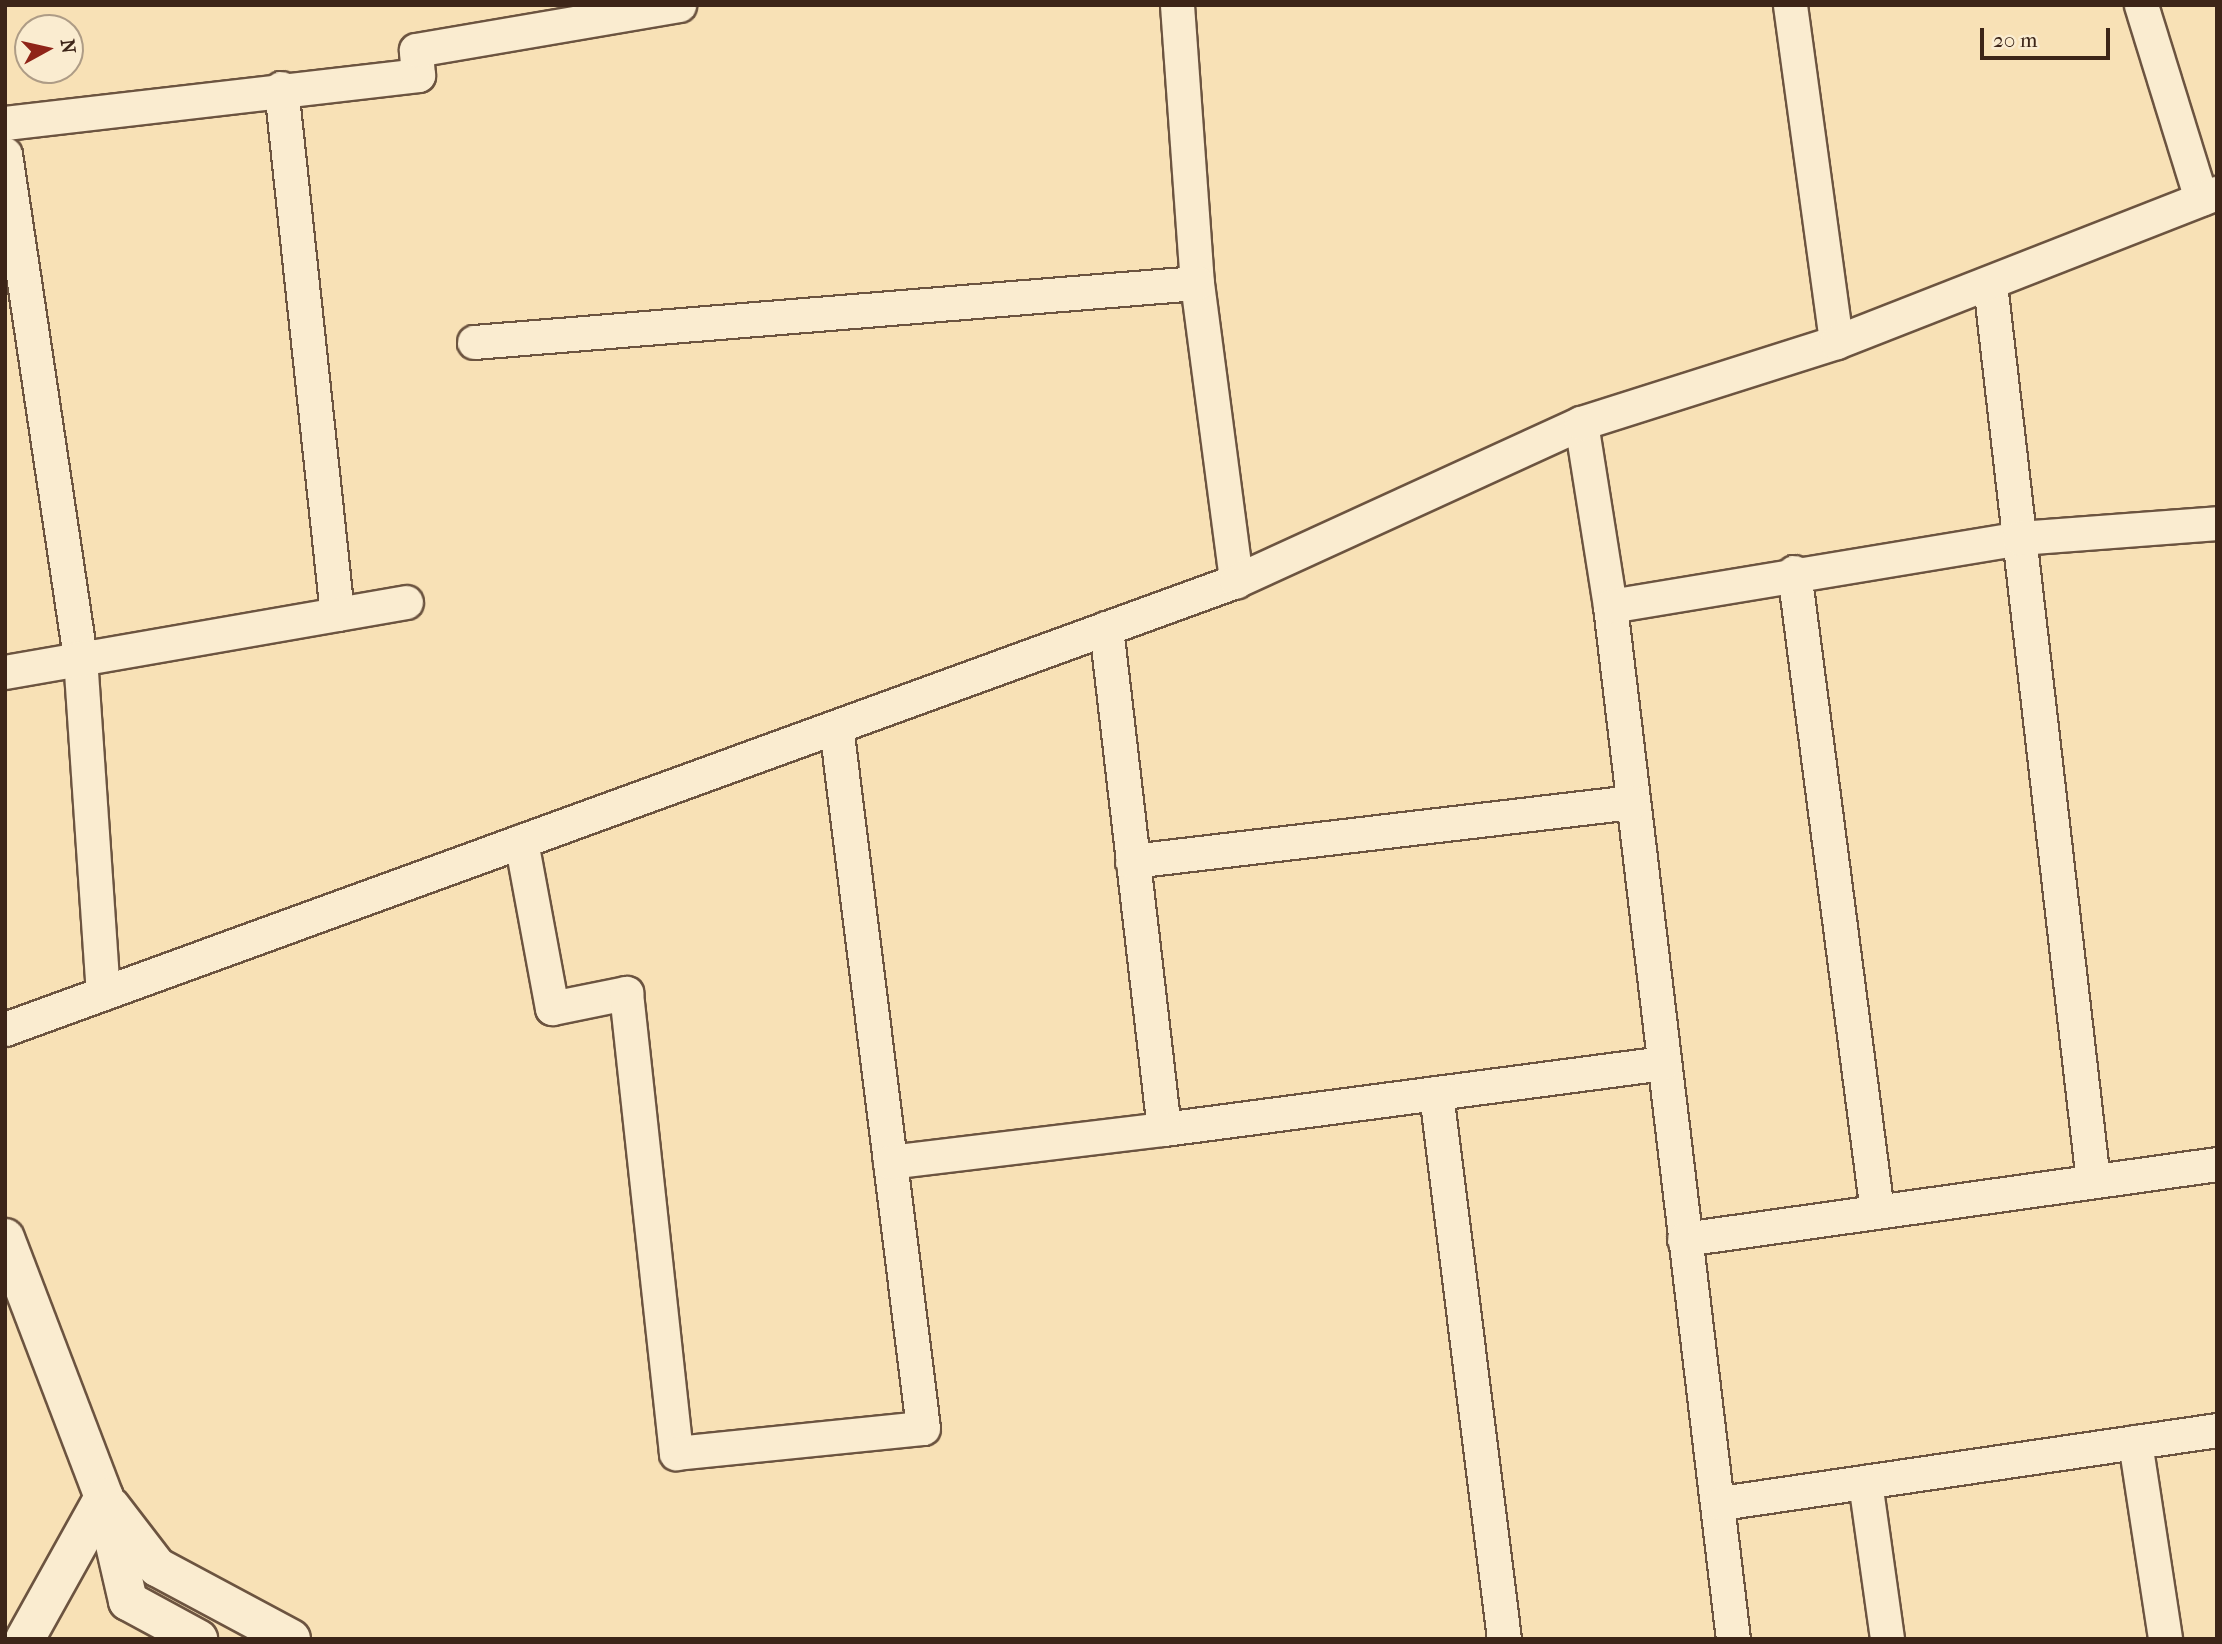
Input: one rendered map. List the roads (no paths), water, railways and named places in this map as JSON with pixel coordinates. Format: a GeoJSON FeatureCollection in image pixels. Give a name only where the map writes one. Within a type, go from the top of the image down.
{"type":"FeatureCollection","features":[{"type":"Feature","properties":{"kind":"street"},"geometry":{"type":"LineString","coordinates":[[5,123],[281,88],[418,75],[416,50],[679,5]]}},
{"type":"Feature","properties":{"kind":"street"},"geometry":{"type":"LineString","coordinates":[[1177,5],[1198,283],[1236,581]]}},
{"type":"Feature","properties":{"kind":"street"},"geometry":{"type":"LineString","coordinates":[[1790,5],[1836,342]]}},
{"type":"Feature","properties":{"kind":"street"},"geometry":{"type":"LineString","coordinates":[[5,1028],[1236,581],[1581,423],[1836,342],[1990,284],[2209,196],[2141,5]]}},
{"type":"Feature","properties":{"kind":"street"},"geometry":{"type":"LineString","coordinates":[[281,88],[337,614]]}},
{"type":"Feature","properties":{"kind":"street"},"geometry":{"type":"LineString","coordinates":[[5,154],[80,657],[103,993]]}},
{"type":"Feature","properties":{"kind":"street"},"geometry":{"type":"LineString","coordinates":[[474,342],[1198,283]]}},
{"type":"Feature","properties":{"kind":"street"},"geometry":{"type":"LineString","coordinates":[[1990,284],[2093,1181]]}},
{"type":"Feature","properties":{"kind":"street"},"geometry":{"type":"LineString","coordinates":[[1581,423],[1610,606],[1662,1063],[1721,1503],[1733,1639]]}},
{"type":"Feature","properties":{"kind":"street"},"geometry":{"type":"LineString","coordinates":[[1610,606],[1794,572],[2019,538],[2217,523]]}},
{"type":"Feature","properties":{"kind":"street"},"geometry":{"type":"LineString","coordinates":[[1794,572],[1877,1212]]}},
{"type":"Feature","properties":{"kind":"street"},"geometry":{"type":"LineString","coordinates":[[5,672],[406,602]]}},
{"type":"Feature","properties":{"kind":"street"},"geometry":{"type":"LineString","coordinates":[[1106,628],[1164,1129]]}},
{"type":"Feature","properties":{"kind":"street"},"geometry":{"type":"LineString","coordinates":[[521,841],[552,1008],[626,993],[676,1453],[923,1428],[836,727]]}},
{"type":"Feature","properties":{"kind":"street"},"geometry":{"type":"LineString","coordinates":[[1132,861],[1632,802]]}},
{"type":"Feature","properties":{"kind":"street"},"geometry":{"type":"LineString","coordinates":[[890,1162],[1164,1129],[1662,1063]]}},
{"type":"Feature","properties":{"kind":"street"},"geometry":{"type":"LineString","coordinates":[[1436,1093],[1504,1639]]}},
{"type":"Feature","properties":{"kind":"street"},"geometry":{"type":"LineString","coordinates":[[1684,1239],[2217,1164]]}},
{"type":"Feature","properties":{"kind":"street"},"geometry":{"type":"LineString","coordinates":[[5,1238],[104,1497],[128,1601],[198,1639]]}},
{"type":"Feature","properties":{"kind":"street"},"geometry":{"type":"LineString","coordinates":[[1721,1503],[2217,1430]]}},
{"type":"Feature","properties":{"kind":"street"},"geometry":{"type":"LineString","coordinates":[[2135,1442],[2165,1639]]}},
{"type":"Feature","properties":{"kind":"street"},"geometry":{"type":"LineString","coordinates":[[1866,1482],[1887,1639]]}},
{"type":"Feature","properties":{"kind":"street"},"geometry":{"type":"LineString","coordinates":[[25,1639],[104,1497]]}},
{"type":"Feature","properties":{"kind":"street"},"geometry":{"type":"LineString","coordinates":[[104,1497],[157,1567],[291,1639]]}}]}
